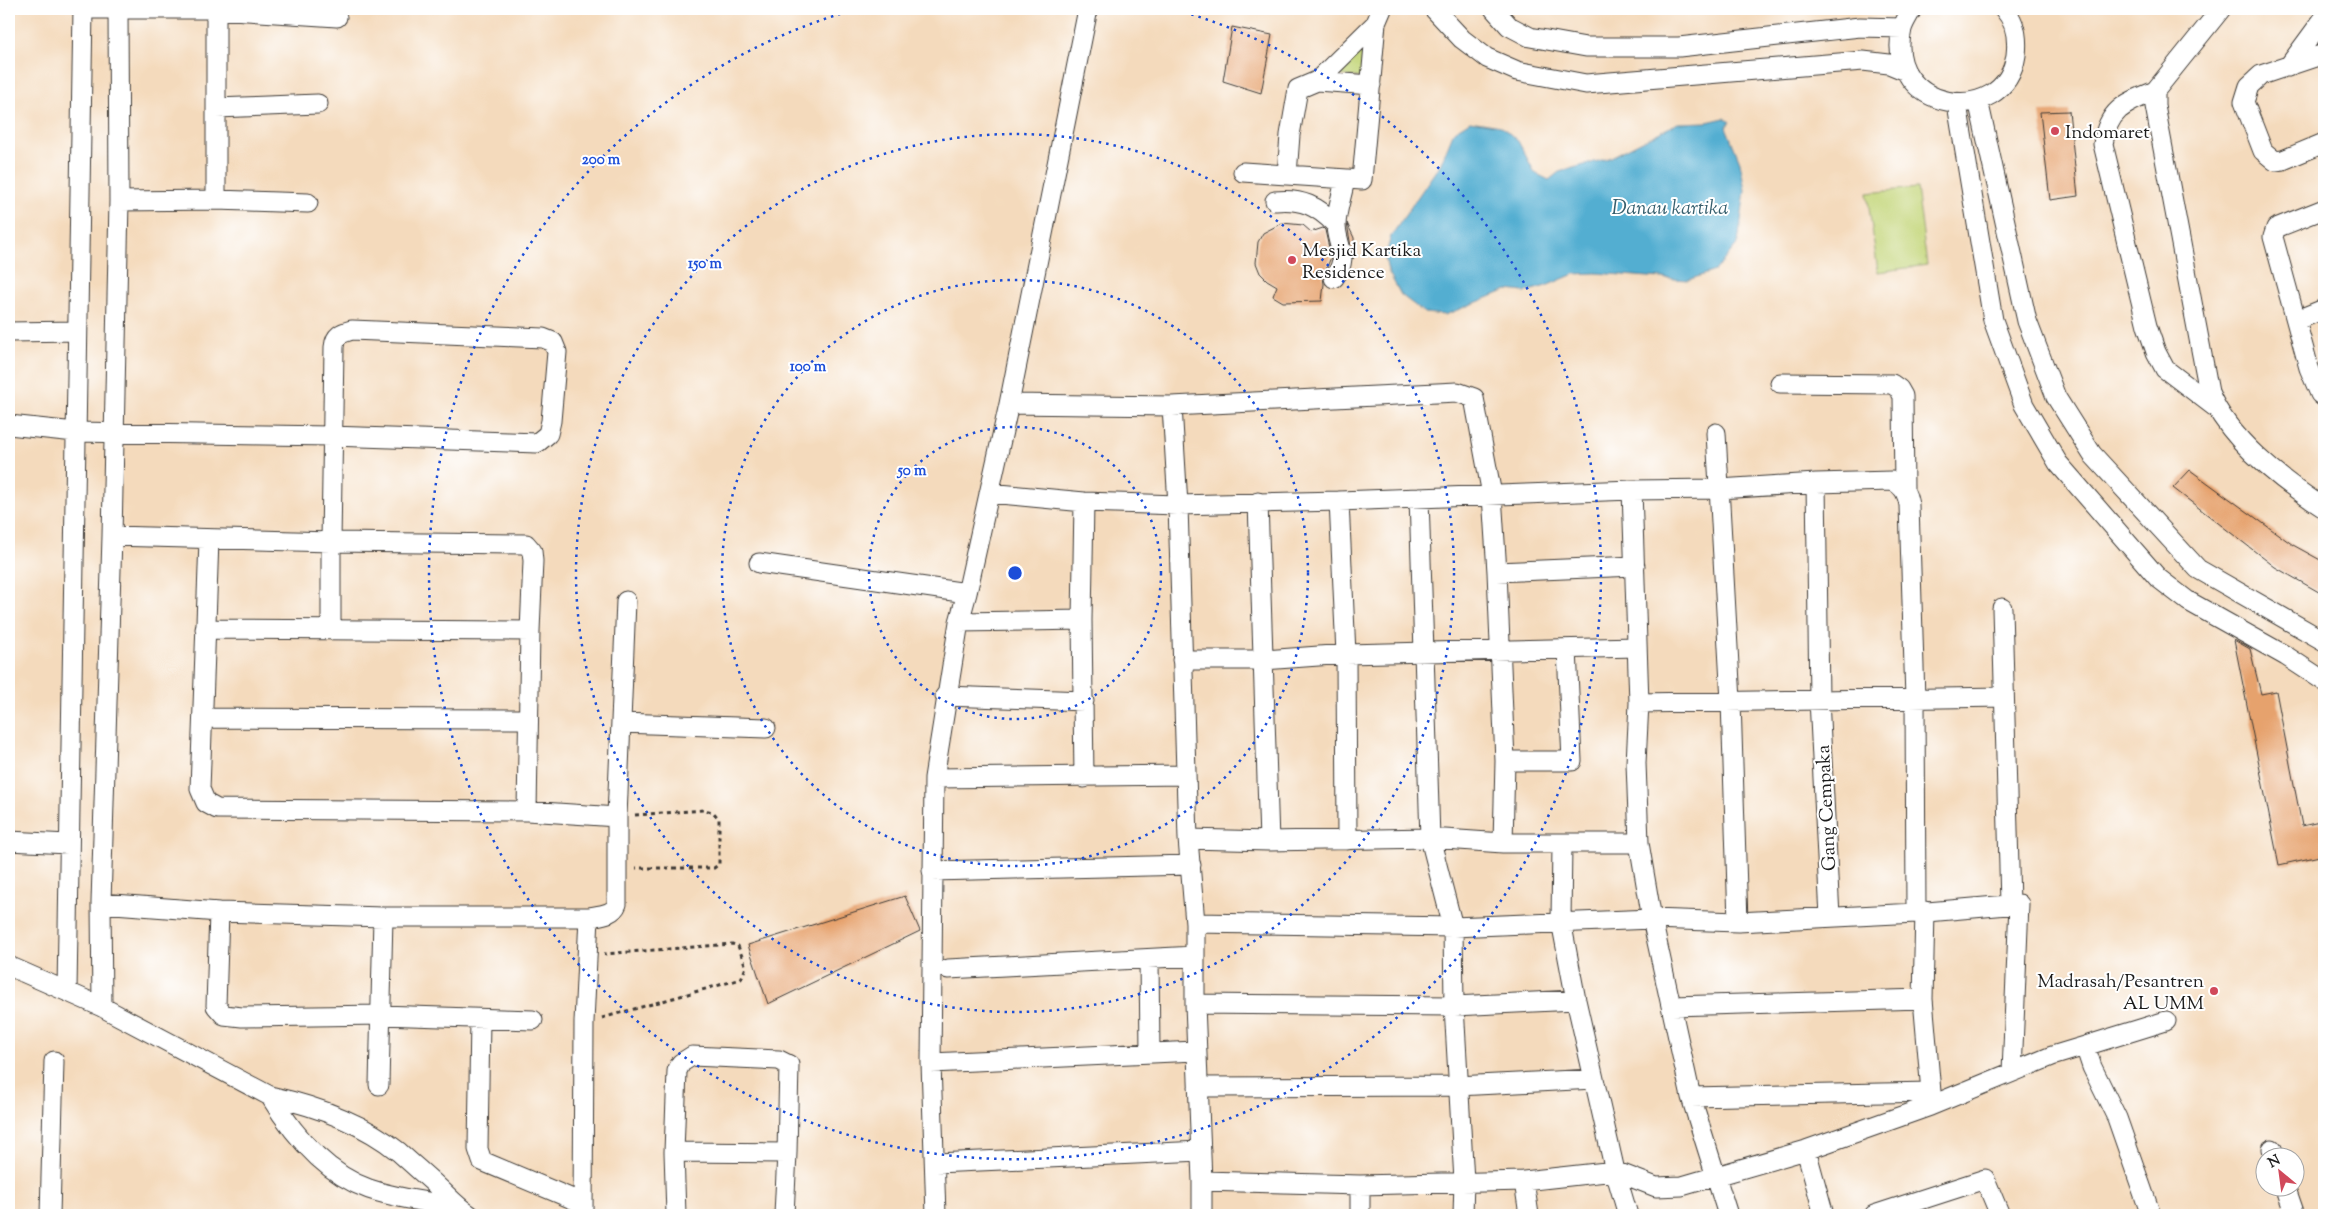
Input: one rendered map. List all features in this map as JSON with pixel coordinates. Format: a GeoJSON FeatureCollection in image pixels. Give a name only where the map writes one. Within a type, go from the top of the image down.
{"type":"FeatureCollection","features":[{"type":"Feature","properties":{"kind":"street"},"geometry":{"type":"LineString","coordinates":[[67,991],[83,9],[216,9],[337,17]]}},
{"type":"Feature","properties":{"kind":"street"},"geometry":{"type":"LineString","coordinates":[[102,1007],[100,903],[112,536],[119,201],[118,9]]}},
{"type":"Feature","properties":{"kind":"street"},"geometry":{"type":"LineString","coordinates":[[216,9],[216,200]]}},
{"type":"Feature","properties":{"kind":"street"},"geometry":{"type":"LineString","coordinates":[[936,1215],[936,1163],[931,1063],[934,778],[945,696],[959,622],[1009,404],[1088,9]]}},
{"type":"Feature","properties":{"kind":"street"},"geometry":{"type":"LineString","coordinates":[[1434,9],[1462,38],[1487,58],[1517,71],[1586,84],[1863,61],[1889,64],[1906,71]]}},
{"type":"Feature","properties":{"kind":"street"},"geometry":{"type":"LineString","coordinates":[[1494,9],[1509,26],[1530,38],[1586,47],[1679,47],[1860,27],[1902,28]]}},
{"type":"Feature","properties":{"kind":"street"},"geometry":{"type":"LineString","coordinates":[[1912,9],[1902,28],[1900,50],[1906,71],[1918,88],[1938,100],[1957,104],[1978,100],[2000,87],[2014,65],[2018,40],[2010,16],[2004,9]]}},
{"type":"Feature","properties":{"kind":"street"},"geometry":{"type":"LineString","coordinates":[[2215,407],[2165,369],[2156,352],[2147,326],[2102,144],[2105,126],[2113,115],[2127,103],[2155,91],[2221,9]]}},
{"type":"Feature","properties":{"kind":"street"},"geometry":{"type":"LineString","coordinates":[[1287,175],[1290,135],[1298,89],[1317,81],[1379,16]]}},
{"type":"Feature","properties":{"kind":"street"},"geometry":{"type":"LineString","coordinates":[[1243,172],[1362,180],[1379,16]]}},
{"type":"Feature","properties":{"kind":"street"},"geometry":{"type":"LineString","coordinates":[[2288,66],[2324,18]]}},
{"type":"Feature","properties":{"kind":"street"},"geometry":{"type":"LineString","coordinates":[[2324,54],[2261,74],[2249,86],[2244,102],[2263,151],[2275,161],[2324,143]]}},
{"type":"Feature","properties":{"kind":"street"},"geometry":{"type":"LineString","coordinates":[[1317,81],[1371,84]]}},
{"type":"Feature","properties":{"kind":"street"},"geometry":{"type":"LineString","coordinates":[[2155,91],[2156,106],[2209,392],[2215,407],[2229,427],[2286,483],[2324,508]]}},
{"type":"Feature","properties":{"kind":"street"},"geometry":{"type":"LineString","coordinates":[[1978,100],[2027,321],[2056,397],[2092,454],[2198,569],[2324,641]]}},
{"type":"Feature","properties":{"kind":"street"},"geometry":{"type":"LineString","coordinates":[[217,108],[318,104]]}},
{"type":"Feature","properties":{"kind":"street"},"geometry":{"type":"LineString","coordinates":[[1957,104],[1993,320],[2024,405],[2058,463],[2158,578],[2188,601],[2286,656],[2324,681]]}},
{"type":"Feature","properties":{"kind":"street"},"geometry":{"type":"LineString","coordinates":[[1334,278],[1341,268],[1342,255],[1336,225],[1345,179]]}},
{"type":"Feature","properties":{"kind":"street"},"geometry":{"type":"LineString","coordinates":[[1275,201],[1293,199],[1325,213],[1336,225]]}},
{"type":"Feature","properties":{"kind":"street"},"geometry":{"type":"LineString","coordinates":[[119,201],[216,200],[308,203]]}},
{"type":"Feature","properties":{"kind":"street"},"geometry":{"type":"LineString","coordinates":[[2324,209],[2282,225],[2274,231],[2273,237],[2309,368],[2320,394],[2324,397]]}},
{"type":"Feature","properties":{"kind":"street"},"geometry":{"type":"LineString","coordinates":[[2297,320],[2324,310]]}},
{"type":"Feature","properties":{"kind":"street"},"geometry":{"type":"LineString","coordinates":[[9,425],[75,432],[332,436],[537,443],[548,434],[551,421],[557,352],[553,342],[533,338],[352,330],[341,333],[335,340],[332,436],[331,630]]}},
{"type":"Feature","properties":{"kind":"street"},"geometry":{"type":"LineString","coordinates":[[9,332],[77,331]]}},
{"type":"Feature","properties":{"kind":"street"},"geometry":{"type":"LineString","coordinates":[[1780,382],[1892,384],[1899,389],[1903,396],[1904,490],[1909,505],[1923,999],[1931,1099]]}},
{"type":"Feature","properties":{"kind":"street"},"geometry":{"type":"LineString","coordinates":[[1009,404],[1172,406],[1457,392],[1474,398],[1492,495],[1498,572],[1505,761],[1503,843]]}},
{"type":"Feature","properties":{"kind":"street"},"geometry":{"type":"LineString","coordinates":[[1172,406],[1178,504],[1188,839],[1196,923],[1194,1004],[1202,1215]]}},
{"type":"Feature","properties":{"kind":"street"},"geometry":{"type":"LineString","coordinates":[[1716,433],[1731,701],[1738,922]]}},
{"type":"Feature","properties":{"kind":"street"},"geometry":{"type":"LineString","coordinates":[[990,493],[1084,502],[1178,504],[1718,489],[1892,481],[1899,484],[1904,490]]}},
{"type":"Feature","properties":{"kind":"street","name":"Gang Cempaka"},"geometry":{"type":"LineString","coordinates":[[1816,483],[1819,699],[1830,917]]}},
{"type":"Feature","properties":{"kind":"street"},"geometry":{"type":"LineString","coordinates":[[1632,490],[1638,703],[1636,763],[1638,843],[1652,919],[1691,1097],[1728,1215]]}},
{"type":"Feature","properties":{"kind":"street"},"geometry":{"type":"LineString","coordinates":[[1419,498],[1422,652],[1430,838],[1453,927],[1457,1086],[1464,1181],[1464,1215]]}},
{"type":"Feature","properties":{"kind":"street"},"geometry":{"type":"LineString","coordinates":[[1339,501],[1346,654],[1347,840]]}},
{"type":"Feature","properties":{"kind":"street"},"geometry":{"type":"LineString","coordinates":[[1084,502],[1082,620],[1084,778]]}},
{"type":"Feature","properties":{"kind":"street"},"geometry":{"type":"LineString","coordinates":[[1258,502],[1269,841]]}},
{"type":"Feature","properties":{"kind":"street"},"geometry":{"type":"LineString","coordinates":[[112,536],[209,540],[526,544],[532,550],[533,561],[527,811]]}},
{"type":"Feature","properties":{"kind":"street"},"geometry":{"type":"LineString","coordinates":[[209,540],[200,789],[206,803],[217,809],[527,811],[617,817]]}},
{"type":"Feature","properties":{"kind":"street"},"geometry":{"type":"LineString","coordinates":[[759,562],[967,593]]}},
{"type":"Feature","properties":{"kind":"street"},"geometry":{"type":"LineString","coordinates":[[1498,572],[1635,566]]}},
{"type":"Feature","properties":{"kind":"street"},"geometry":{"type":"LineString","coordinates":[[100,903],[218,912],[383,917],[590,917],[605,915],[616,908],[618,904],[617,817],[626,602]]}},
{"type":"Feature","properties":{"kind":"street"},"geometry":{"type":"LineString","coordinates":[[2002,608],[2010,904]]}},
{"type":"Feature","properties":{"kind":"street"},"geometry":{"type":"LineString","coordinates":[[959,622],[1082,620]]}},
{"type":"Feature","properties":{"kind":"street"},"geometry":{"type":"LineString","coordinates":[[205,629],[530,631]]}},
{"type":"Feature","properties":{"kind":"street"},"geometry":{"type":"LineString","coordinates":[[1182,660],[1263,660],[1346,654],[1637,647]]}},
{"type":"Feature","properties":{"kind":"street"},"geometry":{"type":"LineString","coordinates":[[1505,761],[1572,761],[1567,648]]}},
{"type":"Feature","properties":{"kind":"street"},"geometry":{"type":"LineString","coordinates":[[945,696],[1084,701]]}},
{"type":"Feature","properties":{"kind":"street"},"geometry":{"type":"LineString","coordinates":[[1638,703],[2003,697]]}},
{"type":"Feature","properties":{"kind":"street"},"geometry":{"type":"LineString","coordinates":[[204,718],[528,719]]}},
{"type":"Feature","properties":{"kind":"street"},"geometry":{"type":"LineString","coordinates":[[621,723],[766,728]]}},
{"type":"Feature","properties":{"kind":"street"},"geometry":{"type":"LineString","coordinates":[[934,778],[1084,778],[1186,775]]}},
{"type":"Feature","properties":{"kind":"street"},"geometry":{"type":"LineString","coordinates":[[1188,839],[1269,841],[1430,838],[1503,843],[1638,843]]}},
{"type":"Feature","properties":{"kind":"street"},"geometry":{"type":"LineString","coordinates":[[9,841],[68,844]]}},
{"type":"Feature","properties":{"kind":"street"},"geometry":{"type":"LineString","coordinates":[[1562,844],[1561,921],[1594,1079],[1615,1171],[1628,1215]]}},
{"type":"Feature","properties":{"kind":"street"},"geometry":{"type":"LineString","coordinates":[[932,871],[1191,865]]}},
{"type":"Feature","properties":{"kind":"street"},"geometry":{"type":"LineString","coordinates":[[1196,923],[1453,927],[1561,921],[1652,919],[1738,922],[1921,912],[2019,904],[2012,1072]]}},
{"type":"Feature","properties":{"kind":"street"},"geometry":{"type":"LineString","coordinates":[[218,912],[216,1006],[224,1015],[242,1017],[381,1015],[533,1020]]}},
{"type":"Feature","properties":{"kind":"street"},"geometry":{"type":"LineString","coordinates":[[379,1085],[383,917]]}},
{"type":"Feature","properties":{"kind":"street"},"geometry":{"type":"LineString","coordinates":[[480,1019],[478,1149],[482,1161],[583,1209],[584,1022],[590,917]]}},
{"type":"Feature","properties":{"kind":"street"},"geometry":{"type":"LineString","coordinates":[[948,969],[1195,956]]}},
{"type":"Feature","properties":{"kind":"street"},"geometry":{"type":"LineString","coordinates":[[1149,959],[1150,1053]]}},
{"type":"Feature","properties":{"kind":"street"},"geometry":{"type":"LineString","coordinates":[[9,966],[102,1007],[270,1096],[292,1101],[345,1119],[374,1133],[438,1186],[463,1210]]}},
{"type":"Feature","properties":{"kind":"street"},"geometry":{"type":"LineString","coordinates":[[1672,1006],[1923,999]]}},
{"type":"Feature","properties":{"kind":"street"},"geometry":{"type":"LineString","coordinates":[[1194,1004],[1454,1006],[1576,1000]]}},
{"type":"Feature","properties":{"kind":"street"},"geometry":{"type":"LineString","coordinates":[[1202,1181],[1360,1185],[1524,1181],[1615,1171],[1656,1187],[1682,1186],[1716,1178],[1806,1150],[1931,1099],[2012,1072],[2052,1056],[2166,1021]]}},
{"type":"Feature","properties":{"kind":"street"},"geometry":{"type":"LineString","coordinates":[[2086,1046],[2092,1067],[2116,1118],[2151,1215]]}},
{"type":"Feature","properties":{"kind":"street"},"geometry":{"type":"LineString","coordinates":[[931,1063],[1196,1050]]}},
{"type":"Feature","properties":{"kind":"street"},"geometry":{"type":"LineString","coordinates":[[676,1215],[674,1152],[678,1071],[681,1063],[692,1056],[779,1060],[789,1065],[784,1215]]}},
{"type":"Feature","properties":{"kind":"street"},"geometry":{"type":"LineString","coordinates":[[50,1215],[54,1061]]}},
{"type":"Feature","properties":{"kind":"street"},"geometry":{"type":"LineString","coordinates":[[1198,1087],[1457,1086],[1594,1079]]}},
{"type":"Feature","properties":{"kind":"street"},"geometry":{"type":"LineString","coordinates":[[270,1096],[282,1117],[297,1135],[316,1155],[336,1171],[368,1188],[463,1210]]}},
{"type":"Feature","properties":{"kind":"street"},"geometry":{"type":"LineString","coordinates":[[1691,1097],[1931,1099]]}},
{"type":"Feature","properties":{"kind":"street"},"geometry":{"type":"LineString","coordinates":[[1806,1150],[1824,1215]]}},
{"type":"Feature","properties":{"kind":"street"},"geometry":{"type":"LineString","coordinates":[[936,1163],[1201,1151]]}},
{"type":"Feature","properties":{"kind":"street"},"geometry":{"type":"LineString","coordinates":[[674,1152],[787,1153]]}},
{"type":"Feature","properties":{"kind":"street"},"geometry":{"type":"LineString","coordinates":[[1874,1215],[1984,1179],[2000,1215]]}},
{"type":"Feature","properties":{"kind":"street"},"geometry":{"type":"LineString","coordinates":[[1524,1181],[1529,1215]]}},
{"type":"Feature","properties":{"kind":"street"},"geometry":{"type":"LineString","coordinates":[[1360,1185],[1360,1215]]}},
{"type":"Feature","properties":{"kind":"street"},"geometry":{"type":"LineString","coordinates":[[2288,1196],[2295,1215]]}},
{"type":"Feature","properties":{"kind":"path"},"geometry":{"type":"LineString","coordinates":[[617,817],[683,811],[713,812],[719,819],[719,864],[714,868],[617,868]]}},
{"type":"Feature","properties":{"kind":"path"},"geometry":{"type":"LineString","coordinates":[[584,1022],[741,979],[746,967],[738,946],[732,944],[587,956]]}},
{"type":"Feature","properties":{"kind":"green space"},"geometry":{"type":"Polygon","coordinates":[[[1362,49],[1366,50],[1364,78],[1337,75],[1362,49]]]}},
{"type":"Feature","properties":{"kind":"green space"},"geometry":{"type":"Polygon","coordinates":[[[1917,188],[1927,265],[1878,272],[1867,193],[1917,188]]]}},
{"type":"Feature","properties":{"kind":"water","name":"Danau kartika"},"geometry":{"type":"Polygon","coordinates":[[[1724,118],[1730,122],[1726,127],[1740,162],[1745,190],[1738,243],[1715,271],[1688,280],[1596,273],[1574,274],[1546,286],[1525,292],[1507,290],[1445,315],[1425,313],[1401,295],[1388,271],[1385,258],[1391,236],[1441,163],[1454,131],[1470,121],[1501,126],[1518,141],[1535,173],[1549,180],[1559,172],[1609,158],[1678,123],[1707,122],[1724,118]]]}},
{"type":"Feature","properties":{"kind":"building"},"geometry":{"type":"Polygon","coordinates":[[[1232,27],[1272,35],[1261,93],[1223,81],[1232,27]]]}},
{"type":"Feature","properties":{"kind":"building"},"geometry":{"type":"Polygon","coordinates":[[[2069,111],[2078,196],[2050,200],[2040,112],[2069,111]]]}},
{"type":"Feature","properties":{"kind":"building","name":"Mesjid Kartika Residence"},"geometry":{"type":"Polygon","coordinates":[[[1282,223],[1303,225],[1311,232],[1323,228],[1325,230],[1331,257],[1323,277],[1322,301],[1283,302],[1273,296],[1277,286],[1260,273],[1256,263],[1258,242],[1263,233],[1282,223]]]}},
{"type":"Feature","properties":{"kind":"building"},"geometry":{"type":"Polygon","coordinates":[[[1347,223],[1354,238],[1353,259],[1347,223]]]}},
{"type":"Feature","properties":{"kind":"building"},"geometry":{"type":"Polygon","coordinates":[[[2190,470],[2293,545],[2324,562],[2324,595],[2275,567],[2173,488],[2190,470]]]}},
{"type":"Feature","properties":{"kind":"building"},"geometry":{"type":"Polygon","coordinates":[[[2234,640],[2250,649],[2261,694],[2276,691],[2302,826],[2324,821],[2324,855],[2279,865],[2234,640]]]}},
{"type":"Feature","properties":{"kind":"building"},"geometry":{"type":"Polygon","coordinates":[[[905,896],[920,931],[768,1004],[748,945],[905,896]]]}},
{"type":"Feature","properties":{"kind":"place","name":"Indomaret"},"geometry":{"type":"Point","coordinates":[2055,131]}},
{"type":"Feature","properties":{"kind":"place","name":"Mesjid Kartika Residence"},"geometry":{"type":"Point","coordinates":[1292,260]}},
{"type":"Feature","properties":{"kind":"place","name":"Madrasah/Pesantren AL UMM"},"geometry":{"type":"Point","coordinates":[2214,991]}}]}
